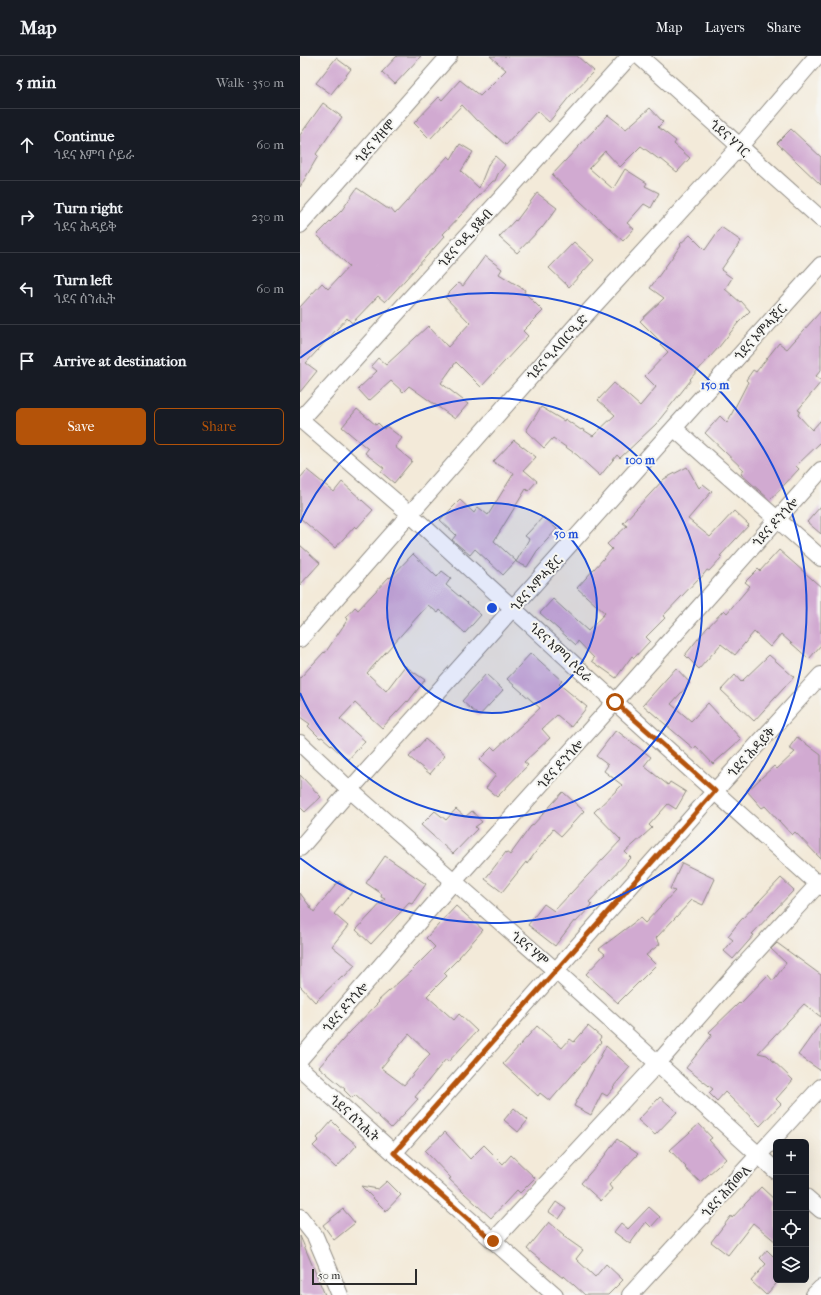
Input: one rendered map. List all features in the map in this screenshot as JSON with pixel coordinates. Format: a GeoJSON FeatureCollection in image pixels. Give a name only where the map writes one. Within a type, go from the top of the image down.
{"type":"FeatureCollection","features":[{"type":"Feature","properties":{"kind":"street","name":"ጎደና ሃዘሞ"},"geometry":{"type":"LineString","coordinates":[[300,226],[449,56]]}},
{"type":"Feature","properties":{"kind":"street","name":"ጎደና ዓዲ ያቆብ"},"geometry":{"type":"LineString","coordinates":[[300,419],[630,56]]}},
{"type":"Feature","properties":{"kind":"street","name":"ጎደና ሃገር"},"geometry":{"type":"LineString","coordinates":[[639,56],[821,219]]}},
{"type":"Feature","properties":{"kind":"street","name":"ጎደና ዒላበርዒድ"},"geometry":{"type":"LineString","coordinates":[[300,639],[579,322],[740,146],[817,56]]}},
{"type":"Feature","properties":{"kind":"street","name":"ጎደና ኦምሓጀር"},"geometry":{"type":"LineString","coordinates":[[300,848],[350,790],[821,265]]}},
{"type":"Feature","properties":{"kind":"street","name":"ጎደና እምባ ሶይራ"},"geometry":{"type":"LineString","coordinates":[[300,419],[410,514],[615,702],[820,884]]}},
{"type":"Feature","properties":{"kind":"street"},"geometry":{"type":"LineString","coordinates":[[674,428],[725,475],[821,558]]}},
{"type":"Feature","properties":{"kind":"street","name":"ጎደና ዶንጎሎ"},"geometry":{"type":"LineString","coordinates":[[300,1059],[454,881],[821,470]]}},
{"type":"Feature","properties":{"kind":"street","name":"ጎደና ሕዳይቅ"},"geometry":{"type":"LineString","coordinates":[[394,1153],[715,791],[821,675]]}},
{"type":"Feature","properties":{"kind":"street","name":"ጎደና ሃም"},"geometry":{"type":"LineString","coordinates":[[300,743],[350,790],[556,970],[773,1168]]}},
{"type":"Feature","properties":{"kind":"street"},"geometry":{"type":"LineString","coordinates":[[493,1241],[658,1063],[742,967],[820,884]]}},
{"type":"Feature","properties":{"kind":"street","name":"ጎደና ሰንሒት"},"geometry":{"type":"LineString","coordinates":[[300,1068],[555,1295]]}},
{"type":"Feature","properties":{"kind":"street","name":"ጎደና ሕሽመለ"},"geometry":{"type":"LineString","coordinates":[[630,1295],[821,1087]]}},
{"type":"Feature","properties":{"kind":"street"},"geometry":{"type":"LineString","coordinates":[[809,1200],[821,1210]]}},
{"type":"Feature","properties":{"kind":"street"},"geometry":{"type":"LineString","coordinates":[[300,1217],[315,1236],[340,1295]]}},
{"type":"Feature","properties":{"kind":"street"},"geometry":{"type":"LineString","coordinates":[[814,1295],[821,1288]]}},
{"type":"Feature","properties":{"kind":"building"},"geometry":{"type":"Polygon","coordinates":[[[397,56],[421,56],[395,84],[382,72],[397,56]]]}},
{"type":"Feature","properties":{"kind":"building"},"geometry":{"type":"Polygon","coordinates":[[[490,56],[577,56],[594,71],[570,96],[549,122],[537,111],[506,145],[478,120],[477,121],[462,105],[430,139],[414,123],[439,97],[442,100],[460,80],[480,96],[506,70],[490,56]]]}},
{"type":"Feature","properties":{"kind":"building"},"geometry":{"type":"Polygon","coordinates":[[[336,58],[351,69],[331,94],[316,83],[336,58]]]}},
{"type":"Feature","properties":{"kind":"building"},"geometry":{"type":"Polygon","coordinates":[[[323,103],[342,117],[316,154],[318,156],[300,187],[300,135],[323,103]]]}},
{"type":"Feature","properties":{"kind":"building"},"geometry":{"type":"Polygon","coordinates":[[[650,108],[663,122],[658,127],[676,141],[674,144],[690,158],[677,172],[641,146],[620,167],[605,151],[589,168],[613,189],[625,169],[647,183],[645,186],[659,193],[651,208],[644,204],[627,223],[634,229],[623,241],[552,175],[608,115],[626,129],[650,108]]]}},
{"type":"Feature","properties":{"kind":"building"},"geometry":{"type":"Polygon","coordinates":[[[791,129],[821,157],[821,185],[777,143],[791,129]]]}},
{"type":"Feature","properties":{"kind":"building"},"geometry":{"type":"Polygon","coordinates":[[[460,144],[473,152],[461,171],[479,188],[489,163],[495,156],[505,165],[495,181],[493,181],[443,234],[445,236],[385,302],[378,296],[352,323],[347,318],[306,363],[317,371],[300,392],[300,307],[322,283],[328,289],[349,266],[317,235],[342,210],[357,188],[388,209],[390,208],[395,214],[448,156],[451,159],[460,144]]]}},
{"type":"Feature","properties":{"kind":"building"},"geometry":{"type":"Polygon","coordinates":[[[537,193],[557,208],[542,228],[517,253],[499,237],[515,220],[516,221],[537,193]]]}},
{"type":"Feature","properties":{"kind":"building"},"geometry":{"type":"Polygon","coordinates":[[[721,227],[741,241],[721,270],[732,278],[725,289],[740,302],[741,301],[750,311],[690,379],[691,380],[656,424],[620,458],[617,455],[600,476],[577,455],[553,438],[544,448],[526,431],[541,407],[564,421],[565,419],[593,436],[615,415],[598,400],[614,383],[640,406],[656,387],[645,376],[668,352],[660,344],[662,343],[640,321],[664,298],[650,288],[681,245],[680,244],[690,235],[705,250],[721,227]]]}},
{"type":"Feature","properties":{"kind":"building"},"geometry":{"type":"Polygon","coordinates":[[[574,242],[594,260],[569,287],[549,268],[574,242]]]}},
{"type":"Feature","properties":{"kind":"building"},"geometry":{"type":"Polygon","coordinates":[[[485,256],[502,269],[499,274],[525,290],[524,292],[543,311],[523,331],[528,336],[481,387],[456,362],[441,383],[468,404],[455,419],[409,386],[403,392],[391,381],[369,401],[358,389],[377,371],[371,366],[378,358],[386,365],[428,326],[448,347],[470,323],[445,297],[459,283],[463,286],[485,256]]]}},
{"type":"Feature","properties":{"kind":"building"},"geometry":{"type":"Polygon","coordinates":[[[821,311],[821,370],[816,376],[821,380],[821,382],[798,410],[800,411],[798,415],[812,430],[821,420],[821,442],[796,466],[799,469],[770,500],[741,474],[744,470],[705,433],[720,416],[727,423],[748,382],[746,380],[753,370],[756,372],[779,343],[787,349],[821,311]]]}},
{"type":"Feature","properties":{"kind":"building"},"geometry":{"type":"Polygon","coordinates":[[[357,409],[376,425],[378,423],[384,429],[386,426],[402,438],[395,447],[412,461],[394,483],[381,472],[384,468],[365,453],[368,449],[342,427],[357,409]]]}},
{"type":"Feature","properties":{"kind":"building"},"geometry":{"type":"Polygon","coordinates":[[[514,440],[536,457],[524,470],[537,481],[528,491],[526,489],[494,541],[516,561],[503,575],[475,549],[470,555],[452,540],[456,535],[440,520],[460,500],[474,513],[478,507],[488,515],[514,473],[493,462],[514,440]]]}},
{"type":"Feature","properties":{"kind":"building"},"geometry":{"type":"Polygon","coordinates":[[[687,467],[699,488],[703,484],[712,491],[688,519],[710,537],[734,511],[749,525],[720,556],[722,557],[709,571],[707,570],[663,616],[665,618],[646,637],[650,641],[634,658],[632,656],[616,678],[592,661],[594,658],[578,641],[576,645],[540,613],[553,599],[588,631],[605,613],[577,588],[612,549],[607,544],[627,526],[623,523],[664,479],[687,467]]]}},
{"type":"Feature","properties":{"kind":"building"},"geometry":{"type":"Polygon","coordinates":[[[307,470],[334,492],[342,482],[373,510],[357,528],[355,526],[335,548],[300,518],[300,478],[307,470]]]}},
{"type":"Feature","properties":{"kind":"building"},"geometry":{"type":"Polygon","coordinates":[[[821,506],[821,534],[807,522],[821,506]]]}},
{"type":"Feature","properties":{"kind":"building"},"geometry":{"type":"Polygon","coordinates":[[[543,517],[557,529],[537,551],[527,567],[516,562],[529,539],[525,536],[543,517]]]}},
{"type":"Feature","properties":{"kind":"building"},"geometry":{"type":"Polygon","coordinates":[[[300,545],[320,563],[300,585],[300,545]]]}},
{"type":"Feature","properties":{"kind":"building"},"geometry":{"type":"Polygon","coordinates":[[[779,550],[821,587],[821,645],[809,659],[781,634],[770,647],[754,632],[735,655],[721,644],[699,669],[685,655],[706,629],[724,610],[727,613],[750,586],[745,582],[758,569],[760,571],[779,550]]]}},
{"type":"Feature","properties":{"kind":"building"},"geometry":{"type":"Polygon","coordinates":[[[413,554],[437,577],[442,571],[451,578],[446,585],[481,615],[465,633],[440,610],[438,613],[428,605],[367,673],[386,691],[405,666],[425,680],[408,702],[407,701],[382,728],[355,703],[340,719],[365,741],[348,760],[322,737],[320,738],[308,726],[310,724],[300,717],[300,678],[324,652],[325,653],[348,619],[346,617],[355,607],[358,610],[413,554]]]}},
{"type":"Feature","properties":{"kind":"building"},"geometry":{"type":"Polygon","coordinates":[[[531,653],[562,681],[559,684],[587,707],[571,727],[557,715],[542,729],[550,738],[524,762],[528,765],[497,797],[486,788],[496,775],[479,760],[492,747],[495,750],[540,708],[507,679],[531,653]]]}},
{"type":"Feature","properties":{"kind":"building"},"geometry":{"type":"Polygon","coordinates":[[[769,655],[794,677],[754,721],[721,690],[735,675],[741,682],[769,655]]]}},
{"type":"Feature","properties":{"kind":"building"},"geometry":{"type":"Polygon","coordinates":[[[676,668],[690,683],[671,704],[691,721],[708,703],[741,739],[713,764],[696,746],[694,749],[643,705],[676,668]]]}},
{"type":"Feature","properties":{"kind":"building"},"geometry":{"type":"Polygon","coordinates":[[[486,674],[503,690],[479,716],[462,701],[486,674]]]}},
{"type":"Feature","properties":{"kind":"building"},"geometry":{"type":"Polygon","coordinates":[[[616,730],[651,757],[644,766],[668,785],[670,782],[686,792],[676,809],[668,804],[649,825],[652,828],[625,852],[631,858],[589,902],[592,905],[576,922],[574,921],[555,946],[528,925],[544,904],[554,911],[621,840],[594,812],[622,785],[604,771],[608,765],[596,756],[616,730]]]}},
{"type":"Feature","properties":{"kind":"building"},"geometry":{"type":"Polygon","coordinates":[[[797,737],[821,755],[821,859],[795,832],[792,835],[765,806],[762,808],[747,791],[774,766],[777,769],[795,752],[789,748],[797,737]]]}},
{"type":"Feature","properties":{"kind":"building"},"geometry":{"type":"Polygon","coordinates":[[[425,739],[445,756],[430,774],[409,757],[425,739]]]}},
{"type":"Feature","properties":{"kind":"building"},"geometry":{"type":"Polygon","coordinates":[[[300,775],[321,797],[305,812],[300,807],[300,775]]]}},
{"type":"Feature","properties":{"kind":"building"},"geometry":{"type":"Polygon","coordinates":[[[563,792],[584,811],[561,836],[553,829],[527,864],[526,862],[502,892],[485,879],[506,852],[510,855],[531,826],[563,792]]]}},
{"type":"Feature","properties":{"kind":"building"},"geometry":{"type":"Polygon","coordinates":[[[456,809],[465,817],[472,811],[482,822],[475,827],[477,829],[453,854],[421,825],[435,811],[446,820],[456,809]]]}},
{"type":"Feature","properties":{"kind":"building"},"geometry":{"type":"Polygon","coordinates":[[[385,856],[426,884],[412,904],[409,903],[371,944],[356,930],[385,899],[381,897],[382,894],[366,883],[385,856]]]}},
{"type":"Feature","properties":{"kind":"building"},"geometry":{"type":"Polygon","coordinates":[[[682,863],[715,879],[703,905],[692,900],[656,938],[660,944],[646,955],[656,965],[618,1003],[586,974],[605,954],[599,949],[640,918],[645,923],[675,891],[670,889],[682,863]]]}},
{"type":"Feature","properties":{"kind":"building"},"geometry":{"type":"Polygon","coordinates":[[[781,878],[794,890],[752,934],[754,935],[733,959],[724,951],[733,940],[728,936],[740,921],[781,878]]]}},
{"type":"Feature","properties":{"kind":"building"},"geometry":{"type":"Polygon","coordinates":[[[339,881],[352,892],[334,914],[348,926],[332,946],[355,965],[344,977],[342,976],[315,1002],[300,986],[300,893],[314,912],[339,881]]]}},
{"type":"Feature","properties":{"kind":"building"},"geometry":{"type":"Polygon","coordinates":[[[456,906],[483,930],[444,973],[447,976],[427,996],[454,1020],[459,1014],[477,1031],[448,1062],[446,1059],[415,1097],[418,1099],[391,1128],[355,1095],[352,1098],[344,1090],[345,1089],[319,1067],[379,1002],[378,1001],[435,947],[426,938],[456,906]],[[409,1034],[381,1068],[404,1085],[430,1054],[409,1034]]]}},
{"type":"Feature","properties":{"kind":"building"},"geometry":{"type":"Polygon","coordinates":[[[777,943],[821,975],[821,1017],[804,1004],[758,1053],[767,1055],[793,1080],[776,1099],[781,1104],[760,1126],[725,1092],[717,1101],[709,1093],[713,1089],[686,1068],[712,1035],[709,1032],[739,1003],[740,1004],[768,975],[773,981],[786,963],[771,949],[777,943]]]}},
{"type":"Feature","properties":{"kind":"building"},"geometry":{"type":"Polygon","coordinates":[[[821,1023],[821,1071],[798,1055],[821,1023]]]}},
{"type":"Feature","properties":{"kind":"building"},"geometry":{"type":"Polygon","coordinates":[[[537,1026],[562,1048],[570,1039],[574,1042],[588,1026],[601,1037],[599,1040],[601,1042],[550,1101],[540,1093],[538,1096],[503,1064],[537,1026]]]}},
{"type":"Feature","properties":{"kind":"building"},"geometry":{"type":"Polygon","coordinates":[[[606,1046],[630,1067],[607,1096],[602,1093],[591,1115],[574,1106],[606,1046]]]}},
{"type":"Feature","properties":{"kind":"building"},"geometry":{"type":"Polygon","coordinates":[[[660,1097],[677,1112],[655,1135],[638,1120],[660,1097]]]}},
{"type":"Feature","properties":{"kind":"building"},"geometry":{"type":"Polygon","coordinates":[[[514,1108],[528,1120],[518,1132],[504,1120],[514,1108]]]}},
{"type":"Feature","properties":{"kind":"building"},"geometry":{"type":"Polygon","coordinates":[[[332,1121],[340,1129],[339,1130],[357,1145],[336,1168],[313,1146],[319,1140],[317,1138],[332,1121]]]}},
{"type":"Feature","properties":{"kind":"building"},"geometry":{"type":"Polygon","coordinates":[[[699,1124],[712,1138],[709,1140],[726,1159],[700,1182],[685,1168],[686,1167],[670,1150],[699,1124]]]}},
{"type":"Feature","properties":{"kind":"building"},"geometry":{"type":"Polygon","coordinates":[[[445,1132],[470,1159],[484,1145],[503,1164],[511,1155],[535,1178],[520,1193],[517,1190],[491,1218],[449,1179],[451,1178],[425,1151],[445,1132]]]}},
{"type":"Feature","properties":{"kind":"building"},"geometry":{"type":"Polygon","coordinates":[[[617,1139],[638,1154],[609,1185],[612,1189],[601,1201],[581,1183],[617,1139]]]}},
{"type":"Feature","properties":{"kind":"building"},"geometry":{"type":"Polygon","coordinates":[[[387,1181],[401,1195],[386,1211],[361,1186],[378,1189],[387,1181]]]}},
{"type":"Feature","properties":{"kind":"building"},"geometry":{"type":"Polygon","coordinates":[[[761,1187],[773,1198],[773,1240],[753,1223],[728,1255],[711,1242],[731,1216],[732,1218],[761,1187]]]}},
{"type":"Feature","properties":{"kind":"building"},"geometry":{"type":"Polygon","coordinates":[[[556,1202],[566,1209],[559,1219],[549,1212],[556,1202]]]}},
{"type":"Feature","properties":{"kind":"building"},"geometry":{"type":"Polygon","coordinates":[[[649,1207],[660,1217],[651,1227],[646,1222],[630,1244],[614,1232],[621,1223],[628,1229],[649,1207]]]}},
{"type":"Feature","properties":{"kind":"building"},"geometry":{"type":"Polygon","coordinates":[[[343,1209],[355,1223],[334,1240],[323,1225],[343,1209]]]}},
{"type":"Feature","properties":{"kind":"building"},"geometry":{"type":"Polygon","coordinates":[[[549,1222],[564,1235],[563,1236],[583,1250],[576,1259],[595,1277],[606,1264],[623,1280],[608,1295],[585,1295],[564,1276],[563,1278],[527,1249],[549,1222]]]}},
{"type":"Feature","properties":{"kind":"building"},"geometry":{"type":"Polygon","coordinates":[[[300,1236],[325,1295],[300,1295],[300,1236]]]}},
{"type":"Feature","properties":{"kind":"building"},"geometry":{"type":"Polygon","coordinates":[[[767,1250],[773,1256],[773,1283],[776,1284],[766,1295],[751,1281],[766,1264],[760,1258],[767,1250]]]}},
{"type":"Feature","properties":{"kind":"route"},"geometry":{"type":"LineString","coordinates":[[493,1241],[394,1153],[715,791],[615,702]]}}]}
